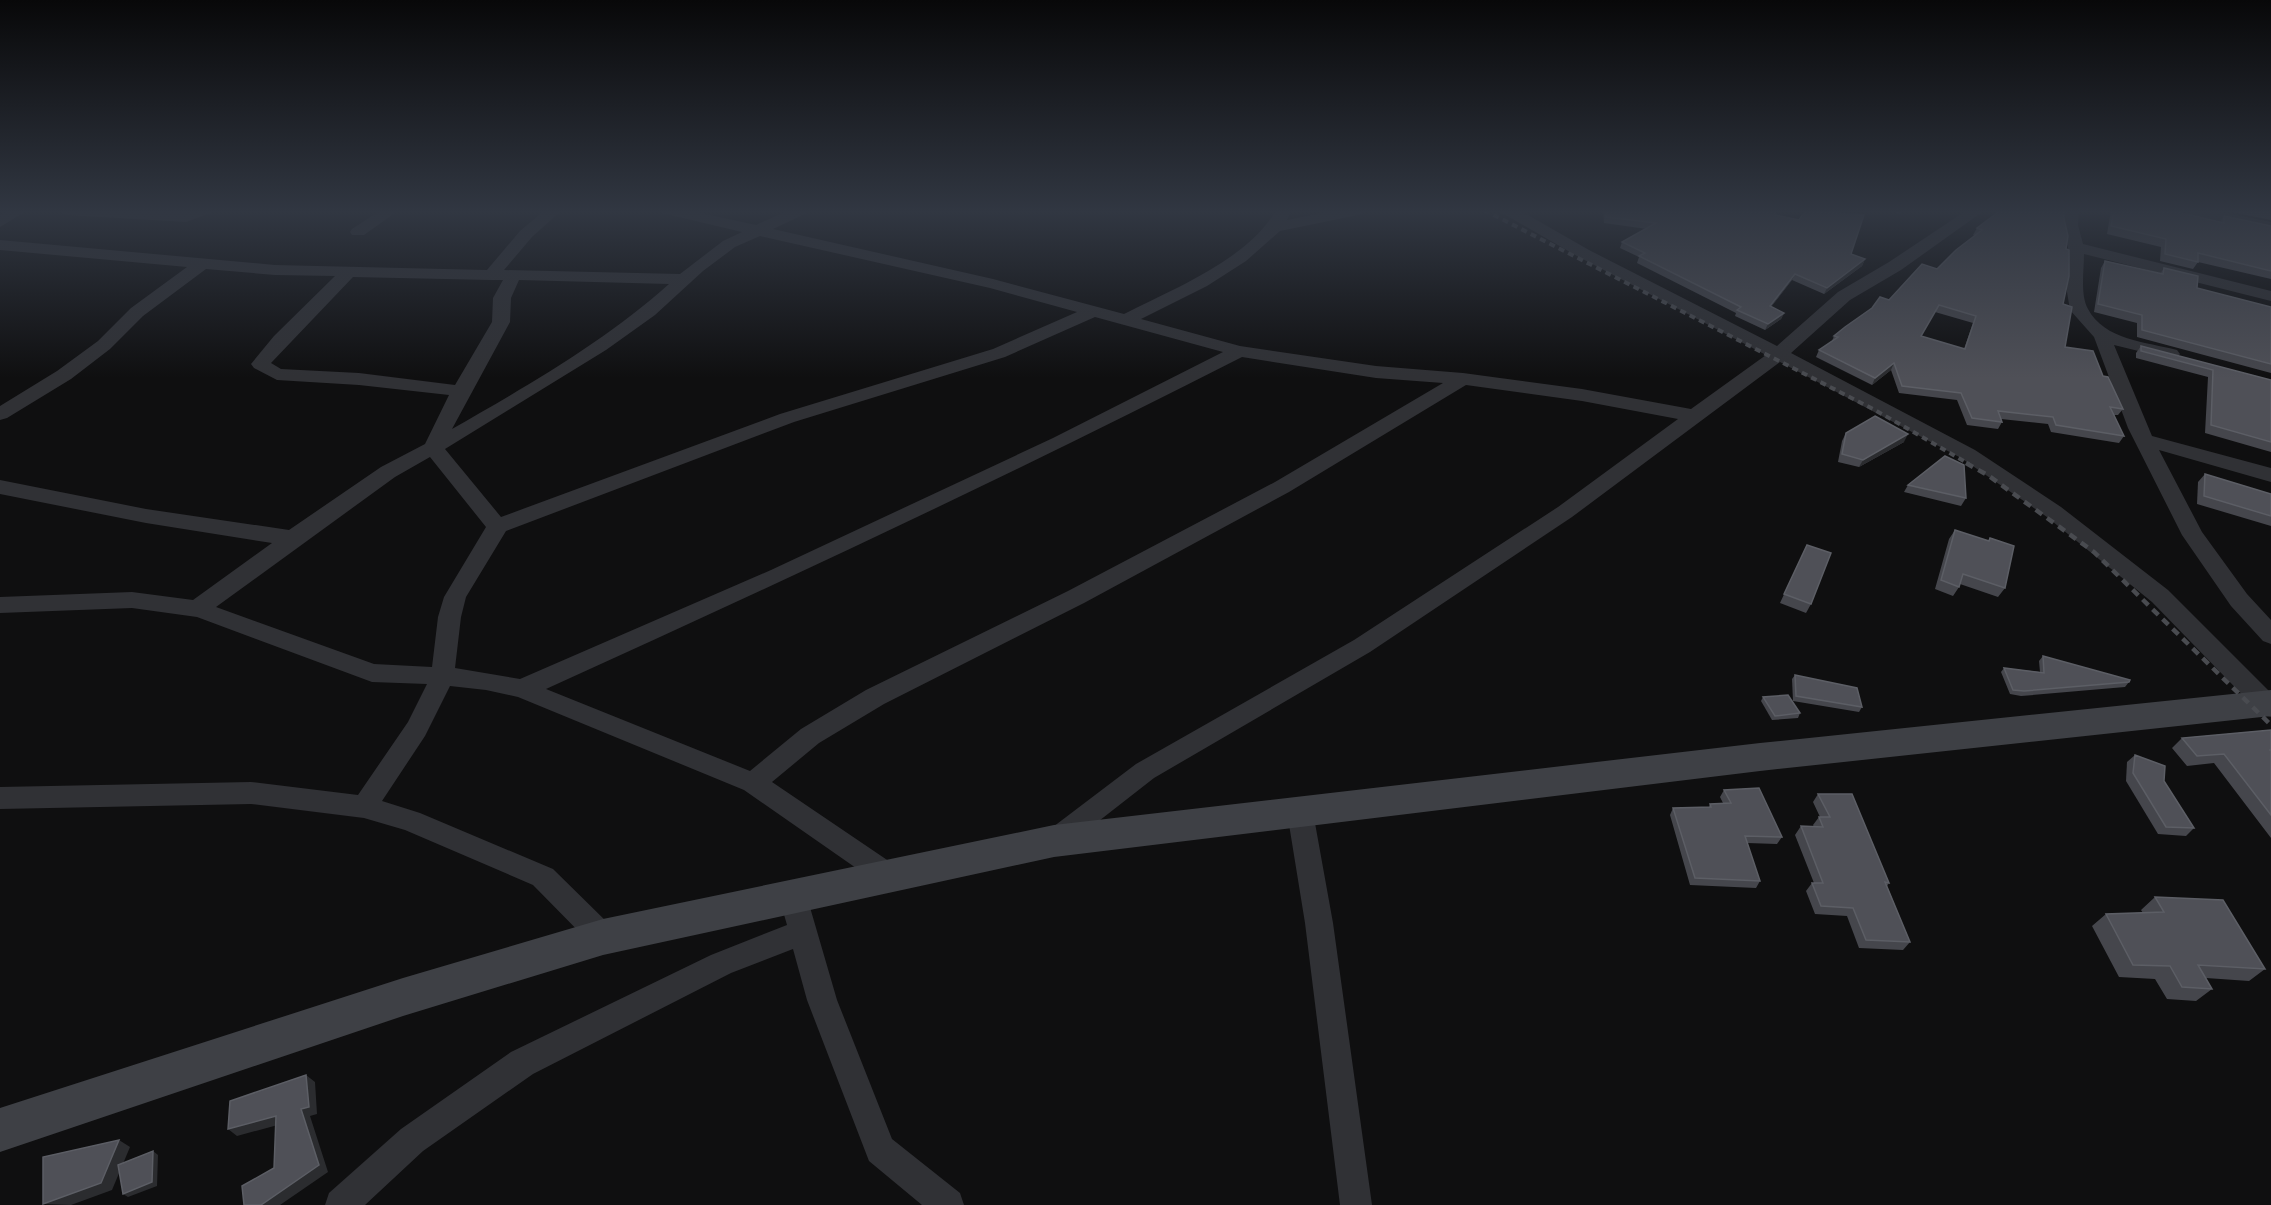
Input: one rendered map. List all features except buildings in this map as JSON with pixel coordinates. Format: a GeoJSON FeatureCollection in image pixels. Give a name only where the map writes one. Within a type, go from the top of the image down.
{"type":"FeatureCollection","features":[{"type":"Feature","properties":{"kind":"street"},"geometry":{"type":"LineString","coordinates":[[0,414],[64,375],[104,345],[137,312],[199,266]]}},
{"type":"Feature","properties":{"kind":"street"},"geometry":{"type":"LineString","coordinates":[[236,266],[347,273],[686,279]]}},
{"type":"Feature","properties":{"kind":"street"},"geometry":{"type":"LineString","coordinates":[[491,275],[498,266]]}},
{"type":"Feature","properties":{"kind":"street"},"geometry":{"type":"LineString","coordinates":[[197,609],[388,472],[461,432],[600,346],[649,311],[698,266]]}},
{"type":"Feature","properties":{"kind":"street"},"geometry":{"type":"LineString","coordinates":[[918,266],[993,284],[1239,351],[1376,372],[1463,379],[1582,395],[1695,416]]}},
{"type":"Feature","properties":{"kind":"street"},"geometry":{"type":"LineString","coordinates":[[1126,320],[1201,282],[1226,266]]}},
{"type":"Feature","properties":{"kind":"street"},"geometry":{"type":"LineString","coordinates":[[1609,266],[1968,454],[2054,512],[2160,596],[2269,705]]}},
{"type":"Feature","properties":{"kind":"street"},"geometry":{"type":"LineString","coordinates":[[1054,841],[1145,771],[1362,646],[1565,512],[1779,354],[1844,296],[1895,266]]}},
{"type":"Feature","properties":{"kind":"street"},"geometry":{"type":"LineString","coordinates":[[2076,266],[2079,310],[2102,336],[2138,428],[2193,535],[2240,600],[2271,635]]}},
{"type":"Feature","properties":{"kind":"street"},"geometry":{"type":"LineString","coordinates":[[2153,266],[2271,296]]}},
{"type":"Feature","properties":{"kind":"street"},"geometry":{"type":"LineString","coordinates":[[347,273],[260,364],[277,374],[359,379],[461,392]]}},
{"type":"Feature","properties":{"kind":"street"},"geometry":{"type":"LineString","coordinates":[[433,447],[501,322],[502,298],[513,276]]}},
{"type":"Feature","properties":{"kind":"street"},"geometry":{"type":"LineString","coordinates":[[496,526],[787,417],[854,399],[999,353],[1094,311]]}},
{"type":"Feature","properties":{"kind":"street"},"geometry":{"type":"LineString","coordinates":[[2102,336],[2192,360]]}},
{"type":"Feature","properties":{"kind":"street"},"geometry":{"type":"LineString","coordinates":[[522,689],[822,555],[1060,442],[1239,351]]}},
{"type":"Feature","properties":{"kind":"street"},"geometry":{"type":"LineString","coordinates":[[753,783],[810,736],[875,697],[1076,597],[1282,487],[1463,379]]}},
{"type":"Feature","properties":{"kind":"street"},"geometry":{"type":"LineString","coordinates":[[2145,440],[2271,476]]}},
{"type":"Feature","properties":{"kind":"street"},"geometry":{"type":"LineString","coordinates":[[433,447],[496,526]]}},
{"type":"Feature","properties":{"kind":"street"},"geometry":{"type":"LineString","coordinates":[[0,487],[101,509],[293,538]]}},
{"type":"Feature","properties":{"kind":"street"},"geometry":{"type":"LineString","coordinates":[[364,807],[425,714],[442,676],[450,611],[456,595],[490,545],[496,526]]}},
{"type":"Feature","properties":{"kind":"street"},"geometry":{"type":"LineString","coordinates":[[0,605],[132,600],[197,609],[233,620],[372,673],[442,676],[486,681],[522,689],[753,783],[889,876]]}},
{"type":"Feature","properties":{"kind":"street"},"geometry":{"type":"LineString","coordinates":[[0,1130],[403,997],[603,937],[1054,841],[1760,757],[2269,705]]}},
{"type":"Feature","properties":{"kind":"street"},"geometry":{"type":"LineString","coordinates":[[0,798],[251,793],[364,807],[411,821],[543,877],[603,937]]}},
{"type":"Feature","properties":{"kind":"street"},"geometry":{"type":"LineString","coordinates":[[1300,812],[1319,923],[1356,1205]]}},
{"type":"Feature","properties":{"kind":"street"},"geometry":{"type":"LineString","coordinates":[[793,897],[822,1000],[880,1150],[948,1205]]}},
{"type":"Feature","properties":{"kind":"street"},"geometry":{"type":"LineString","coordinates":[[341,1205],[412,1140],[522,1063],[722,964],[802,932]]}},
{"type":"Feature","properties":{"kind":"railway"},"geometry":{"type":"LineString","coordinates":[[1594,266],[1875,410],[1969,464]]}},
{"type":"Feature","properties":{"kind":"railway"},"geometry":{"type":"LineString","coordinates":[[1966,463],[1989,476],[2094,552],[2271,725]]}}]}
